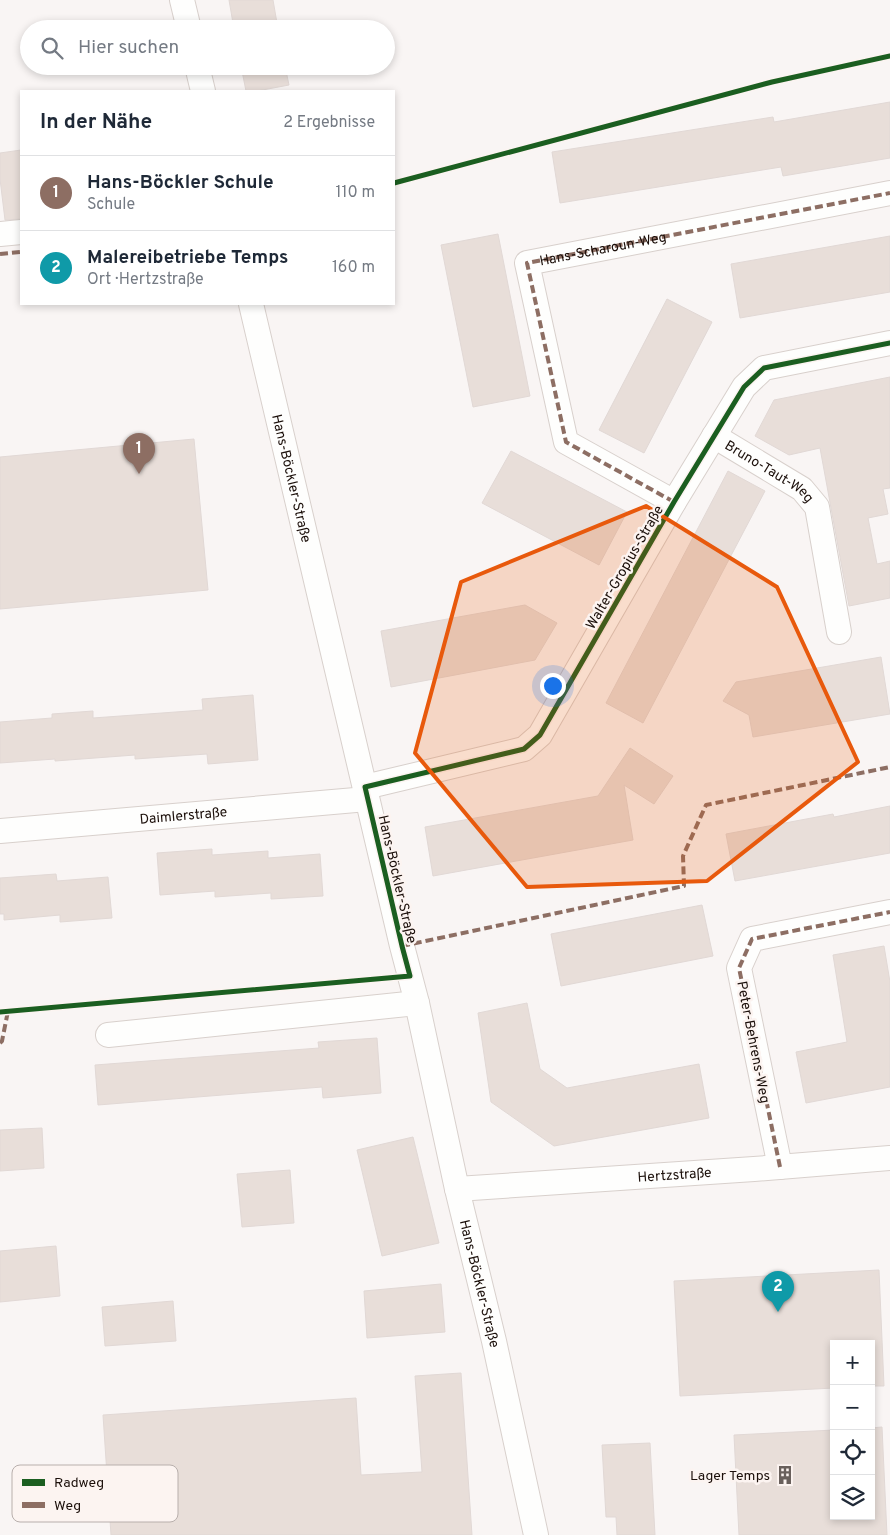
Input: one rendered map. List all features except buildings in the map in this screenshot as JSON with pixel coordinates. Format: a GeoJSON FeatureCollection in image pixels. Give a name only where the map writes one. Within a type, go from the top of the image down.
{"type":"FeatureCollection","features":[{"type":"Feature","properties":{"kind":"street"},"geometry":{"type":"LineString","coordinates":[[182,0],[187,20]]}},
{"type":"Feature","properties":{"kind":"street"},"geometry":{"type":"LineString","coordinates":[[199,75],[203,90]]}},
{"type":"Feature","properties":{"kind":"street","name":"Hans-Scharoun-Weg"},"geometry":{"type":"LineString","coordinates":[[674,502],[566,442],[528,263],[890,193]]}},
{"type":"Feature","properties":{"kind":"street"},"geometry":{"type":"LineString","coordinates":[[0,234],[20,232]]}},
{"type":"Feature","properties":{"kind":"street","name":"Hans-Böckler-Straße"},"geometry":{"type":"LineString","coordinates":[[251,305],[417,1004],[536,1535]]}},
{"type":"Feature","properties":{"kind":"street","name":"Walter-Gropius-Straße"},"geometry":{"type":"LineString","coordinates":[[366,793],[524,749],[540,735],[674,502],[744,387],[764,368],[890,343]]}},
{"type":"Feature","properties":{"kind":"street","name":"Bruno-Taut-Weg"},"geometry":{"type":"LineString","coordinates":[[714,436],[802,489],[817,507],[839,632]]}},
{"type":"Feature","properties":{"kind":"street","name":"Daimlerstraße"},"geometry":{"type":"LineString","coordinates":[[0,831],[366,793]]}},
{"type":"Feature","properties":{"kind":"street","name":"Peter-Behrens-Weg"},"geometry":{"type":"LineString","coordinates":[[780,1167],[739,968],[752,939],[890,912]]}},
{"type":"Feature","properties":{"kind":"street"},"geometry":{"type":"LineString","coordinates":[[108,1035],[417,1004]]}},
{"type":"Feature","properties":{"kind":"street","name":"Hertzstraße"},"geometry":{"type":"LineString","coordinates":[[457,1189],[890,1158]]}},
{"type":"Feature","properties":{"kind":"highlighted area"},"geometry":{"type":"Polygon","coordinates":[[[646,506],[777,587],[858,762],[707,881],[527,887],[415,753],[461,582],[646,506]]]}},
{"type":"Feature","properties":{"kind":"marked path"},"geometry":{"type":"LineString","coordinates":[[674,502],[566,442],[527,263],[890,193]]}},
{"type":"Feature","properties":{"kind":"marked path"},"geometry":{"type":"LineString","coordinates":[[0,254],[20,252]]}},
{"type":"Feature","properties":{"kind":"marked path"},"geometry":{"type":"LineString","coordinates":[[402,946],[684,886],[683,856],[706,805],[890,767]]}},
{"type":"Feature","properties":{"kind":"marked path"},"geometry":{"type":"LineString","coordinates":[[780,1167],[739,968],[752,939],[890,912]]}},
{"type":"Feature","properties":{"kind":"marked path"},"geometry":{"type":"LineString","coordinates":[[0,1043],[8,1011]]}},
{"type":"Feature","properties":{"kind":"cycle path"},"geometry":{"type":"LineString","coordinates":[[395,183],[772,82],[890,56]]}},
{"type":"Feature","properties":{"kind":"cycle path"},"geometry":{"type":"LineString","coordinates":[[0,1012],[410,976],[365,787],[524,749],[540,735],[674,502],[744,387],[764,368],[890,343]]}},
{"type":"Feature","properties":{"kind":"place","name":"Hans-Böckler Schule"},"geometry":{"type":"Point","coordinates":[139,474]}},
{"type":"Feature","properties":{"kind":"place","name":"Malereibetriebe Temps"},"geometry":{"type":"Point","coordinates":[778,1312]}},
{"type":"Feature","properties":{"kind":"place","name":"Lager Temps"},"geometry":{"type":"Point","coordinates":[785,1475]}}]}
